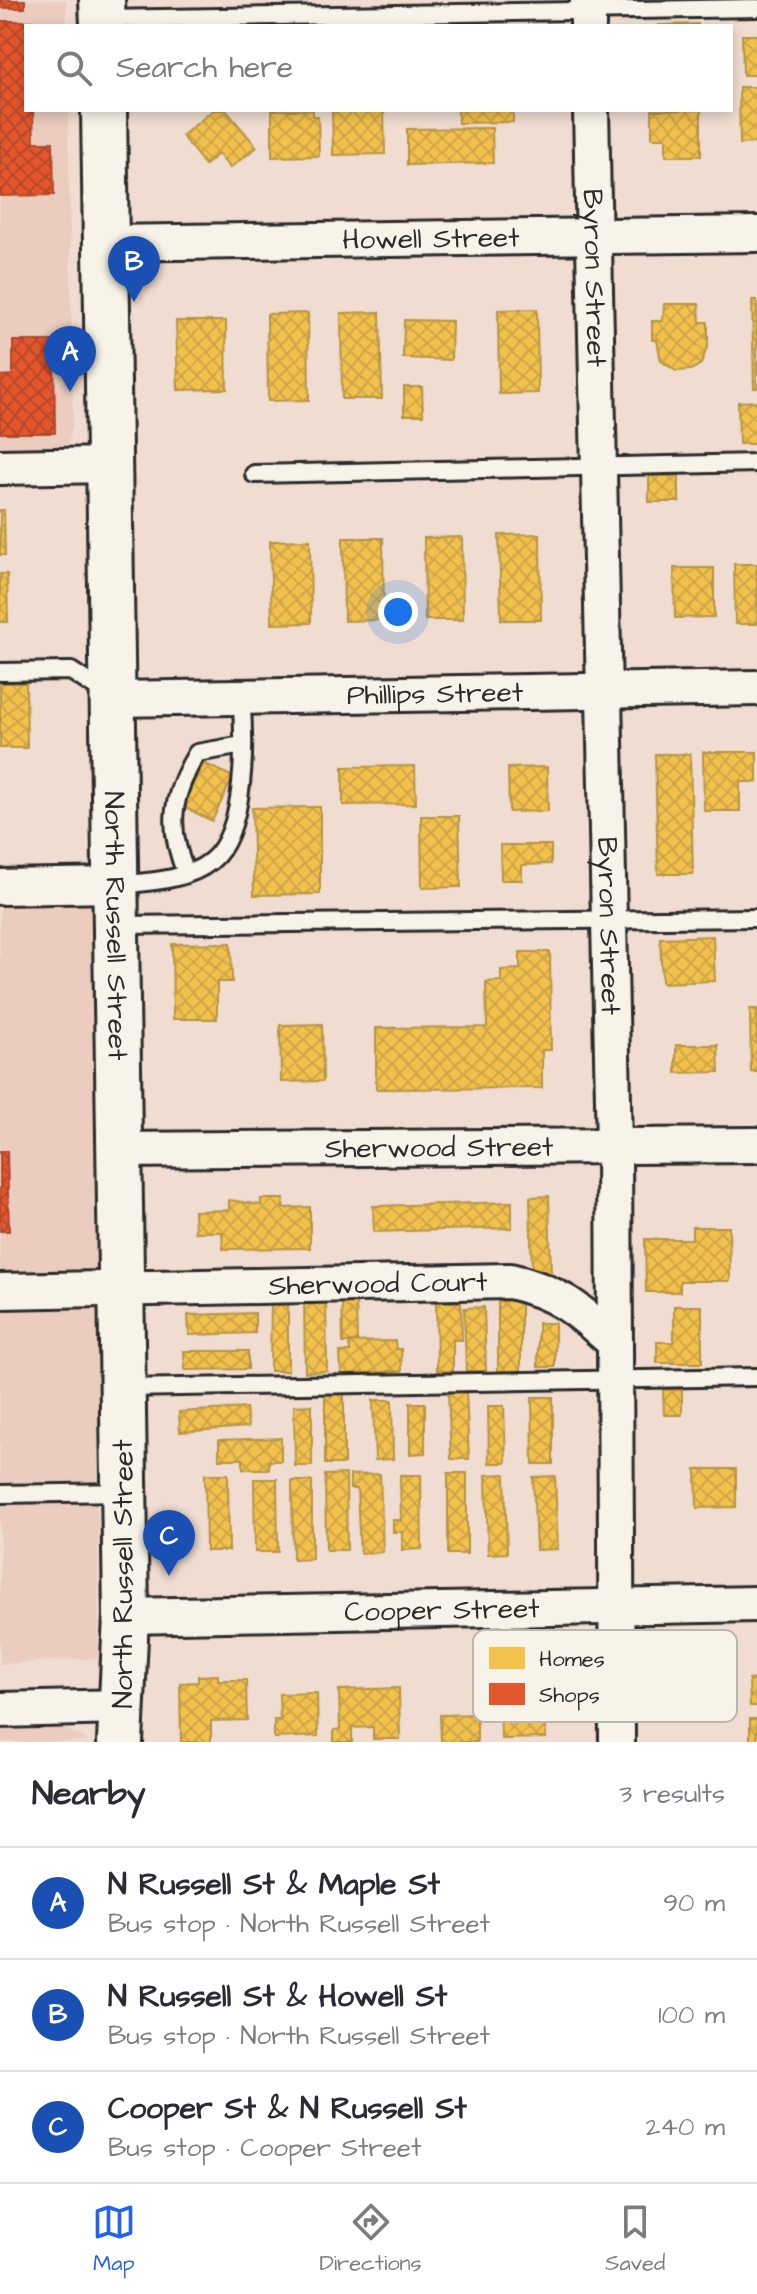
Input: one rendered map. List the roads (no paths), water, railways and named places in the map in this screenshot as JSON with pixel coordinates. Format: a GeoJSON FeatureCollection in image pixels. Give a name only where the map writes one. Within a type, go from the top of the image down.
{"type":"FeatureCollection","features":[{"type":"Feature","properties":{"kind":"street","name":"North Russell Street"},"geometry":{"type":"LineString","coordinates":[[104,112],[125,1492],[126,1616],[122,1725]]}},
{"type":"Feature","properties":{"kind":"street","name":"Byron Street"},"geometry":{"type":"LineString","coordinates":[[591,112],[614,1146],[615,1630]]}},
{"type":"Feature","properties":{"kind":"street","name":"Howell Street"},"geometry":{"type":"LineString","coordinates":[[107,243],[757,234]]}},
{"type":"Feature","properties":{"kind":"street"},"geometry":{"type":"LineString","coordinates":[[0,467],[109,465]]}},
{"type":"Feature","properties":{"kind":"street","name":"Phillips Street"},"geometry":{"type":"LineString","coordinates":[[113,699],[757,688]]}},
{"type":"Feature","properties":{"kind":"street"},"geometry":{"type":"LineString","coordinates":[[0,887],[115,905]]}},
{"type":"Feature","properties":{"kind":"street","name":"Sherwood Street"},"geometry":{"type":"LineString","coordinates":[[119,1150],[757,1145]]}},
{"type":"Feature","properties":{"kind":"street","name":"Sherwood Court"},"geometry":{"type":"LineString","coordinates":[[122,1290],[510,1281],[542,1289],[573,1305],[614,1342]]}},
{"type":"Feature","properties":{"kind":"street"},"geometry":{"type":"LineString","coordinates":[[0,1291],[122,1290]]}},
{"type":"Feature","properties":{"kind":"street","name":"Cooper Street"},"geometry":{"type":"LineString","coordinates":[[126,1616],[757,1604]]}},
{"type":"Feature","properties":{"kind":"street"},"geometry":{"type":"LineString","coordinates":[[0,1710],[122,1725]]}},
{"type":"Feature","properties":{"kind":"street","name":"Byron Street"},"geometry":{"type":"LineString","coordinates":[[617,1722],[617,1742]]}},
{"type":"Feature","properties":{"kind":"lane"},"geometry":{"type":"LineString","coordinates":[[103,15],[588,13],[757,8]]}},
{"type":"Feature","properties":{"kind":"lane"},"geometry":{"type":"LineString","coordinates":[[254,474],[757,463]]}},
{"type":"Feature","properties":{"kind":"lane"},"geometry":{"type":"LineString","coordinates":[[0,672],[71,671],[113,699]]}},
{"type":"Feature","properties":{"kind":"lane"},"geometry":{"type":"LineString","coordinates":[[115,905],[211,862],[223,846],[242,793],[241,697]]}},
{"type":"Feature","properties":{"kind":"lane"},"geometry":{"type":"LineString","coordinates":[[186,873],[174,843],[174,815],[186,770],[197,753],[243,745]]}},
{"type":"Feature","properties":{"kind":"lane"},"geometry":{"type":"LineString","coordinates":[[115,905],[610,920],[757,918]]}},
{"type":"Feature","properties":{"kind":"lane"},"geometry":{"type":"LineString","coordinates":[[123,1388],[757,1377]]}},
{"type":"Feature","properties":{"kind":"lane"},"geometry":{"type":"LineString","coordinates":[[0,1494],[125,1492]]}},
{"type":"Feature","properties":{"kind":"place","name":"N Russell St & Howell St"},"geometry":{"type":"Point","coordinates":[134,302]}},
{"type":"Feature","properties":{"kind":"place","name":"N Russell St & Maple St"},"geometry":{"type":"Point","coordinates":[70,392]}},
{"type":"Feature","properties":{"kind":"place","name":"Cooper St & N Russell St"},"geometry":{"type":"Point","coordinates":[169,1576]}}]}
